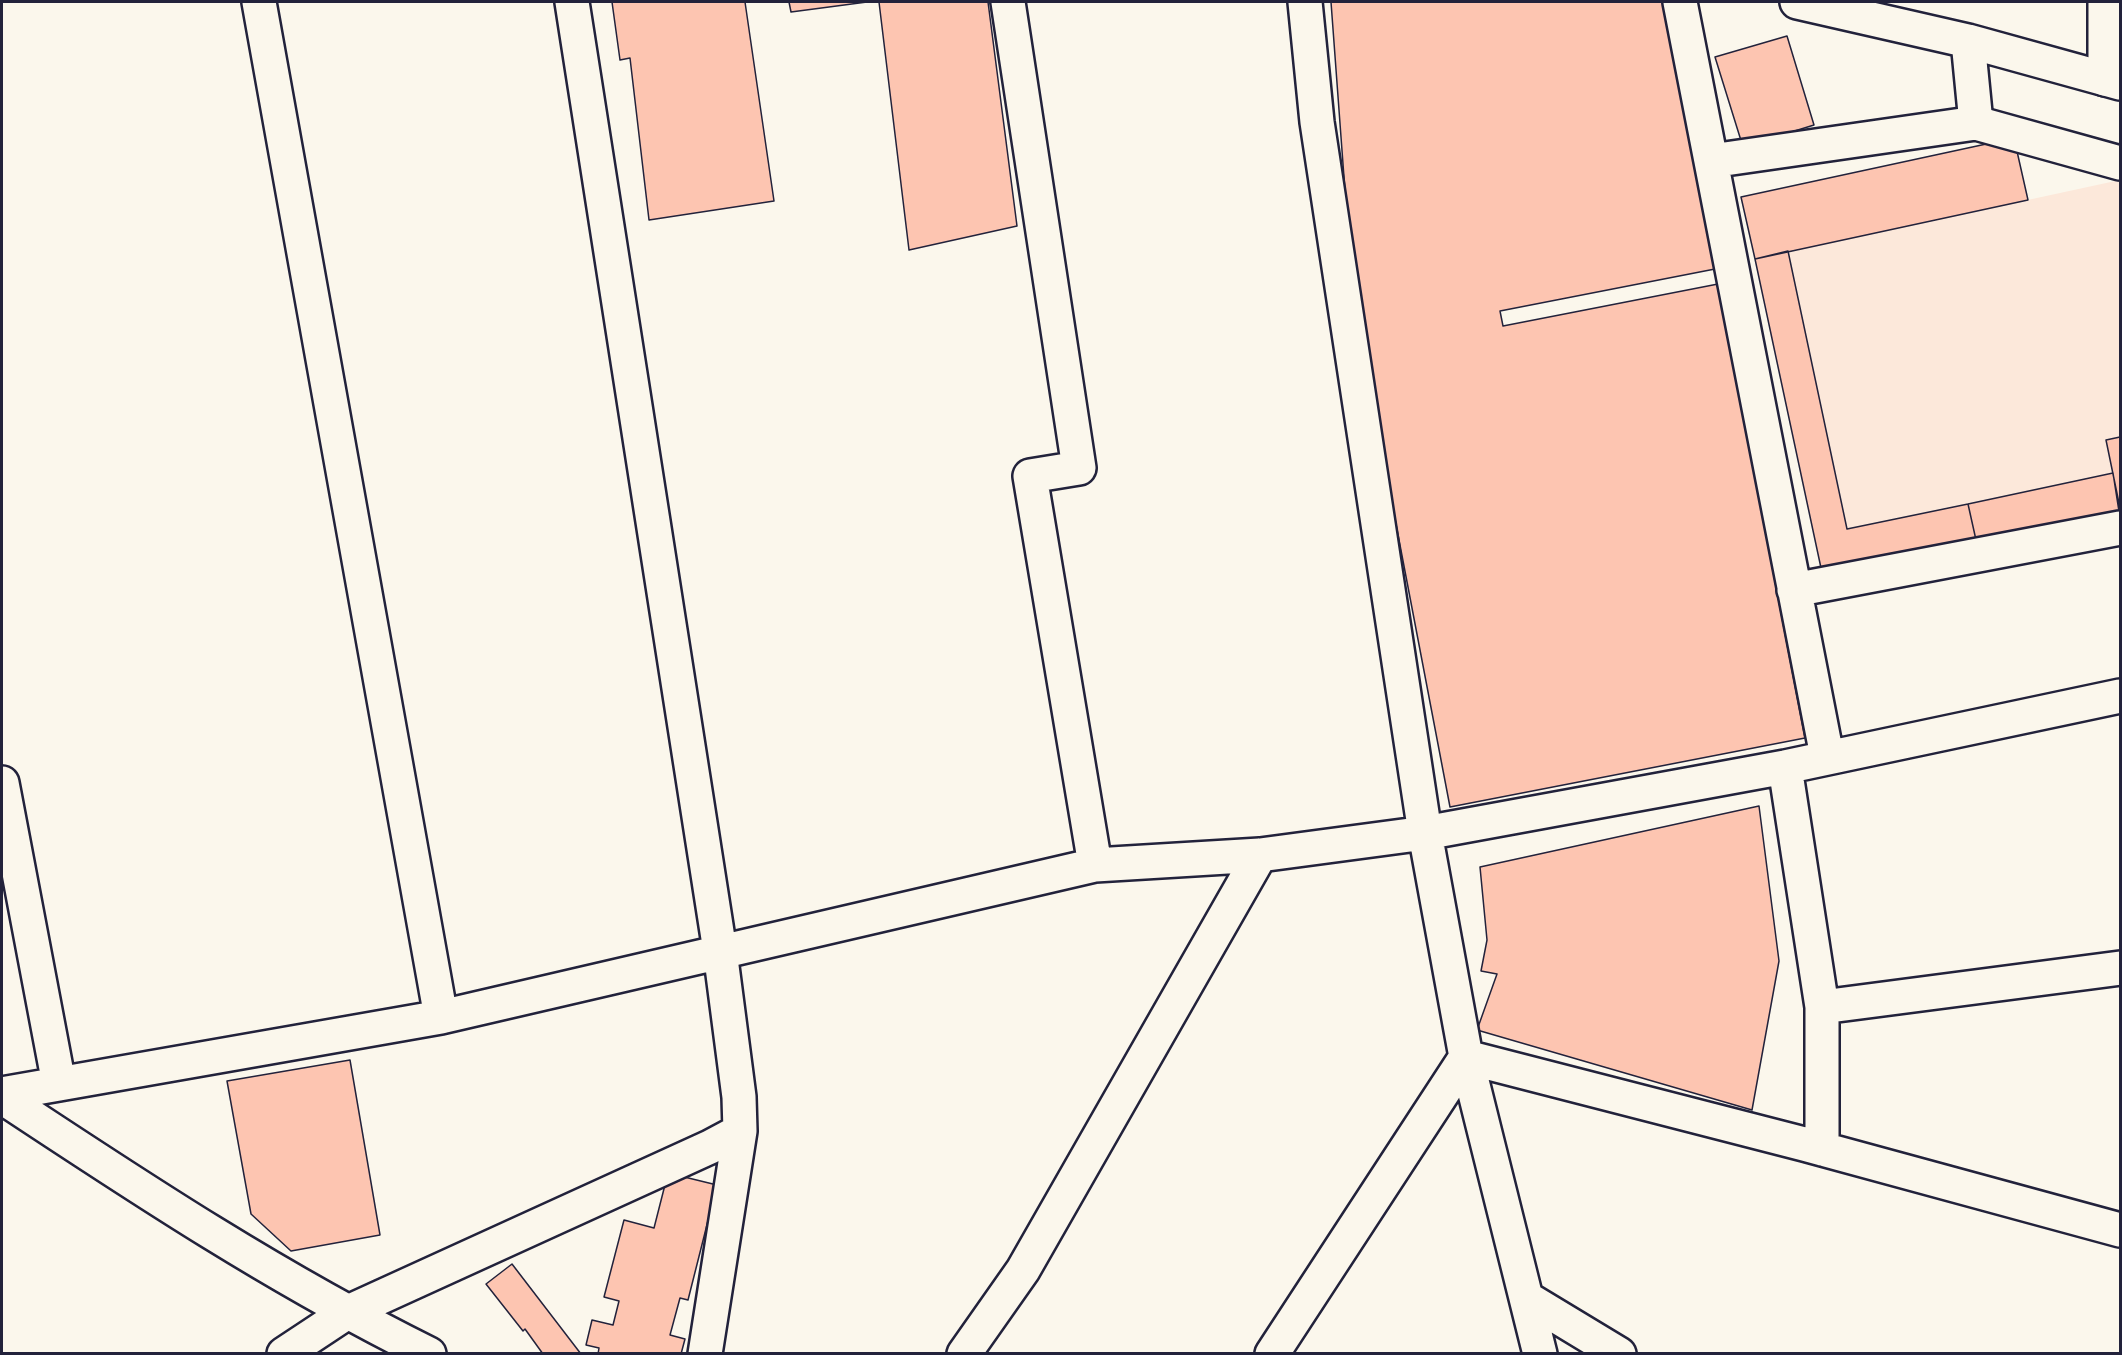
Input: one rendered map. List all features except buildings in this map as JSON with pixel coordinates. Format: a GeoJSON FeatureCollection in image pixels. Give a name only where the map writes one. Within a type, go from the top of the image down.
{"type":"FeatureCollection","features":[{"type":"Feature","properties":{"kind":"street"},"geometry":{"type":"LineString","coordinates":[[259,2],[441,1017]]}},
{"type":"Feature","properties":{"kind":"street"},"geometry":{"type":"LineString","coordinates":[[572,2],[720,951],[739,1097],[740,1131],[705,1353]]}},
{"type":"Feature","properties":{"kind":"street"},"geometry":{"type":"LineString","coordinates":[[1008,2],[1079,468],[1030,476],[1095,866]]}},
{"type":"Feature","properties":{"kind":"street"},"geometry":{"type":"LineString","coordinates":[[1305,2],[1317,122],[1425,833],[1466,1057],[1528,1299],[1539,1353]]}},
{"type":"Feature","properties":{"kind":"street"},"geometry":{"type":"LineString","coordinates":[[1680,2],[1827,756]]}},
{"type":"Feature","properties":{"kind":"street"},"geometry":{"type":"LineString","coordinates":[[1797,2],[1968,41],[2113,81],[2105,2]]}},
{"type":"Feature","properties":{"kind":"street"},"geometry":{"type":"LineString","coordinates":[[1968,41],[1976,123]]}},
{"type":"Feature","properties":{"kind":"street"},"geometry":{"type":"LineString","coordinates":[[1711,161],[1976,123],[2121,163]]}},
{"type":"Feature","properties":{"kind":"street"},"geometry":{"type":"LineString","coordinates":[[1794,590],[2121,528]]}},
{"type":"Feature","properties":{"kind":"street"},"geometry":{"type":"LineString","coordinates":[[2,1096],[441,1017],[1095,866],[1260,855],[1425,833],[1785,767],[1827,756],[2121,696]]}},
{"type":"Feature","properties":{"kind":"street"},"geometry":{"type":"LineString","coordinates":[[1785,767],[1822,1007],[1822,1149]]}},
{"type":"Feature","properties":{"kind":"street"},"geometry":{"type":"LineString","coordinates":[[2,783],[59,1084]]}},
{"type":"Feature","properties":{"kind":"street"},"geometry":{"type":"LineString","coordinates":[[964,1353],[1023,1270],[1260,855]]}},
{"type":"Feature","properties":{"kind":"street"},"geometry":{"type":"LineString","coordinates":[[1822,1007],[2121,968]]}},
{"type":"Feature","properties":{"kind":"street"},"geometry":{"type":"LineString","coordinates":[[1466,1057],[1822,1149],[2121,1230]]}},
{"type":"Feature","properties":{"kind":"street"},"geometry":{"type":"LineString","coordinates":[[1272,1353],[1466,1057]]}},
{"type":"Feature","properties":{"kind":"street"},"geometry":{"type":"LineString","coordinates":[[2,1096],[190,1221],[346,1313],[429,1353]]}},
{"type":"Feature","properties":{"kind":"street"},"geometry":{"type":"LineString","coordinates":[[284,1353],[346,1313],[710,1148],[740,1131]]}},
{"type":"Feature","properties":{"kind":"street"},"geometry":{"type":"LineString","coordinates":[[1528,1299],[1619,1353]]}},
{"type":"Feature","properties":{"kind":"shaded area"},"geometry":{"type":"Polygon","coordinates":[[[2120,180],[2120,518],[1824,582],[1755,259],[2120,180]]]}}]}
